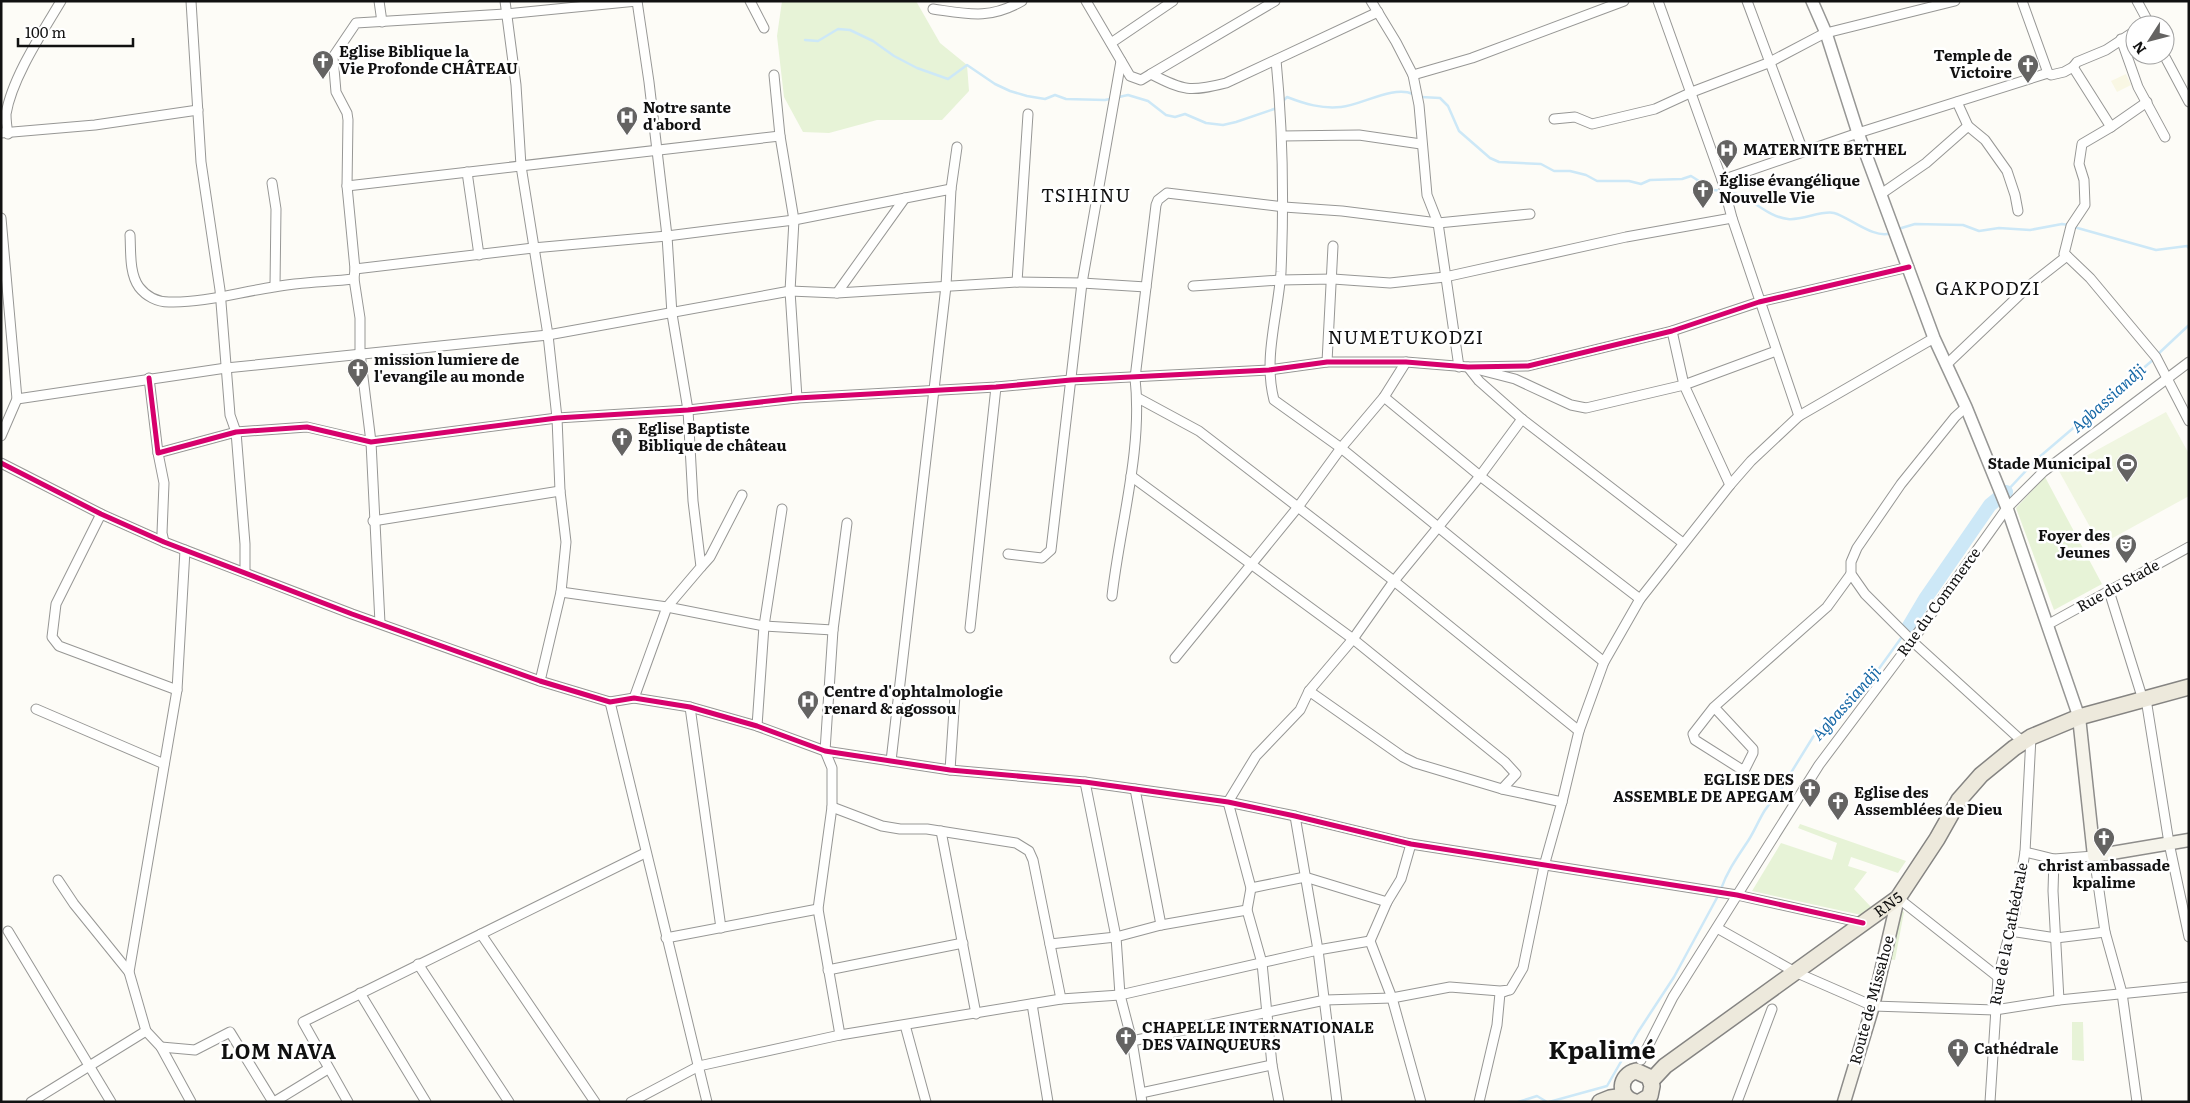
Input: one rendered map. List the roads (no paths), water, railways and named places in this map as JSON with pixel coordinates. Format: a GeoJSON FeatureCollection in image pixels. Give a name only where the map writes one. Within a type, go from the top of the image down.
{"type":"FeatureCollection","features":[{"type":"Feature","properties":{"kind":"main road","name":"RN5"},"geometry":{"type":"LineString","coordinates":[[1640,1091],[1665,1066],[1898,898],[1937,840],[1963,795],[1997,761],[2027,739],[2079,717],[2189,687]]}},
{"type":"Feature","properties":{"kind":"main road"},"geometry":{"type":"LineString","coordinates":[[2079,717],[2094,856],[2168,842],[2189,840]]}},
{"type":"Feature","properties":{"kind":"main road","name":"Route de Missahoe"},"geometry":{"type":"LineString","coordinates":[[1844,1102],[1873,1006],[1898,898]]}},
{"type":"Feature","properties":{"kind":"main road"},"geometry":{"type":"LineString","coordinates":[[1605,1100],[1640,1091]]}},
{"type":"Feature","properties":{"kind":"street"},"geometry":{"type":"LineString","coordinates":[[60,1],[26,62],[12,94],[6,115],[5,134],[95,126],[198,110]]}},
{"type":"Feature","properties":{"kind":"street"},"geometry":{"type":"LineString","coordinates":[[191,1],[201,162],[220,290],[219,298],[230,415],[236,432],[245,544],[245,572]]}},
{"type":"Feature","properties":{"kind":"street"},"geometry":{"type":"LineString","coordinates":[[379,1],[382,22]]}},
{"type":"Feature","properties":{"kind":"street"},"geometry":{"type":"LineString","coordinates":[[504,1],[516,86],[521,166],[548,335],[557,418],[560,490],[566,542],[561,592],[540,681]]}},
{"type":"Feature","properties":{"kind":"street"},"geometry":{"type":"LineString","coordinates":[[380,623],[371,442],[360,353],[360,318],[354,279],[355,269],[347,186],[348,120],[347,113],[336,92],[333,57],[356,24],[505,14],[637,1],[649,82],[667,236],[672,314],[688,410],[693,501],[701,567]]}},
{"type":"Feature","properties":{"kind":"street"},"geometry":{"type":"LineString","coordinates":[[750,1],[764,28]]}},
{"type":"Feature","properties":{"kind":"street"},"geometry":{"type":"LineString","coordinates":[[933,10],[980,15],[1005,11],[1022,1]]}},
{"type":"Feature","properties":{"kind":"street"},"geometry":{"type":"LineString","coordinates":[[1086,1],[1130,76],[1141,80],[1275,1]]}},
{"type":"Feature","properties":{"kind":"street"},"geometry":{"type":"LineString","coordinates":[[1111,43],[1173,1]]}},
{"type":"Feature","properties":{"kind":"street"},"geometry":{"type":"LineString","coordinates":[[1371,1],[1413,75],[1419,105],[1427,195],[1438,223],[1445,277],[1463,367],[1522,419],[1683,543]]}},
{"type":"Feature","properties":{"kind":"street"},"geometry":{"type":"LineString","coordinates":[[1413,75],[1472,58],[1624,1]]}},
{"type":"Feature","properties":{"kind":"street"},"geometry":{"type":"LineString","coordinates":[[1658,1],[1722,180],[1759,302],[1799,416]]}},
{"type":"Feature","properties":{"kind":"street"},"geometry":{"type":"LineString","coordinates":[[1746,1],[1803,152]]}},
{"type":"Feature","properties":{"kind":"street"},"geometry":{"type":"LineString","coordinates":[[1812,1],[1825,33],[1858,133],[1934,338],[1966,407],[2007,508],[2079,717]]}},
{"type":"Feature","properties":{"kind":"street"},"geometry":{"type":"LineString","coordinates":[[1554,119],[1575,117],[1592,124],[1655,108],[1768,63],[1825,33],[1955,1]]}},
{"type":"Feature","properties":{"kind":"street"},"geometry":{"type":"LineString","coordinates":[[2022,1],[2048,73]]}},
{"type":"Feature","properties":{"kind":"street"},"geometry":{"type":"LineString","coordinates":[[2137,1],[2144,15]]}},
{"type":"Feature","properties":{"kind":"street"},"geometry":{"type":"LineString","coordinates":[[1151,74],[1176,87],[1201,89],[1226,83],[1378,12]]}},
{"type":"Feature","properties":{"kind":"street"},"geometry":{"type":"LineString","coordinates":[[1722,180],[1858,133],[2048,73],[2051,75],[2064,72],[2073,67],[2077,62],[2106,50],[2125,37]]}},
{"type":"Feature","properties":{"kind":"street"},"geometry":{"type":"LineString","coordinates":[[2121,39],[2138,87],[2166,137]]}},
{"type":"Feature","properties":{"kind":"street"},"geometry":{"type":"LineString","coordinates":[[1276,60],[1282,136],[1284,208],[1280,280],[1269,370],[1274,400],[1341,448],[1604,662]]}},
{"type":"Feature","properties":{"kind":"street"},"geometry":{"type":"LineString","coordinates":[[1008,554],[1042,558],[1051,550],[1082,283],[1121,61]]}},
{"type":"Feature","properties":{"kind":"street"},"geometry":{"type":"LineString","coordinates":[[2169,65],[2189,102]]}},
{"type":"Feature","properties":{"kind":"street"},"geometry":{"type":"LineString","coordinates":[[2073,67],[2111,127]]}},
{"type":"Feature","properties":{"kind":"street"},"geometry":{"type":"LineString","coordinates":[[774,75],[780,136],[794,220],[790,291],[797,398]]}},
{"type":"Feature","properties":{"kind":"street"},"geometry":{"type":"LineString","coordinates":[[1957,102],[1968,126],[1985,140],[2007,172],[2016,195],[2018,211]]}},
{"type":"Feature","properties":{"kind":"street"},"geometry":{"type":"LineString","coordinates":[[2147,102],[2082,144],[2079,164],[2084,180],[2085,205],[2071,226],[2064,254],[2090,278],[2156,357],[2189,421]]}},
{"type":"Feature","properties":{"kind":"street"},"geometry":{"type":"LineString","coordinates":[[1017,282],[1028,114]]}},
{"type":"Feature","properties":{"kind":"street"},"geometry":{"type":"LineString","coordinates":[[1881,194],[1926,163],[1968,126]]}},
{"type":"Feature","properties":{"kind":"street"},"geometry":{"type":"LineString","coordinates":[[1282,136],[1359,135],[1421,144]]}},
{"type":"Feature","properties":{"kind":"street"},"geometry":{"type":"LineString","coordinates":[[347,186],[780,136]]}},
{"type":"Feature","properties":{"kind":"street"},"geometry":{"type":"LineString","coordinates":[[891,761],[932,390],[946,286],[951,188],[957,147]]}},
{"type":"Feature","properties":{"kind":"street"},"geometry":{"type":"LineString","coordinates":[[467,172],[479,254]]}},
{"type":"Feature","properties":{"kind":"street"},"geometry":{"type":"LineString","coordinates":[[272,183],[276,209],[275,286]]}},
{"type":"Feature","properties":{"kind":"street"},"geometry":{"type":"LineString","coordinates":[[355,269],[533,248],[667,236],[794,220],[951,188]]}},
{"type":"Feature","properties":{"kind":"street"},"geometry":{"type":"LineString","coordinates":[[1112,596],[1131,476],[1138,398],[1136,378],[1156,205],[1162,196],[1167,193],[1284,208],[1342,211],[1438,223],[1530,214]]}},
{"type":"Feature","properties":{"kind":"street"},"geometry":{"type":"LineString","coordinates":[[837,293],[905,198]]}},
{"type":"Feature","properties":{"kind":"street"},"geometry":{"type":"LineString","coordinates":[[1,218],[4,299],[17,400],[1,436]]}},
{"type":"Feature","properties":{"kind":"street"},"geometry":{"type":"LineString","coordinates":[[1193,286],[1280,280],[1332,279],[1390,283],[1445,277],[1626,237],[1732,218]]}},
{"type":"Feature","properties":{"kind":"street"},"geometry":{"type":"LineString","coordinates":[[130,235],[133,276],[140,288],[149,296],[168,302],[219,298],[275,286],[354,279]]}},
{"type":"Feature","properties":{"kind":"street"},"geometry":{"type":"LineString","coordinates":[[1327,362],[1333,246]]}},
{"type":"Feature","properties":{"kind":"street"},"geometry":{"type":"LineString","coordinates":[[1946,365],[2030,285],[2066,256]]}},
{"type":"Feature","properties":{"kind":"street"},"geometry":{"type":"LineString","coordinates":[[158,453],[236,432],[307,427],[371,442],[557,418],[688,410],[797,398],[996,387],[1071,380],[1269,370],[1327,362],[1406,362],[1463,367],[1528,366],[1672,331],[1759,302],[1909,267]]}},
{"type":"Feature","properties":{"kind":"street"},"geometry":{"type":"LineString","coordinates":[[17,400],[149,378],[226,368],[548,335],[672,314],[790,291],[837,293],[1017,282],[1082,283],[1146,287]]}},
{"type":"Feature","properties":{"kind":"street"},"geometry":{"type":"LineString","coordinates":[[1672,331],[1684,385],[1730,485]]}},
{"type":"Feature","properties":{"kind":"street"},"geometry":{"type":"LineString","coordinates":[[1479,1102],[1497,1025],[1500,993],[1510,990],[1522,968],[1544,866],[1562,802],[1578,731],[1604,662],[1640,599],[1730,485],[1751,461],[1799,416],[1934,338]]}},
{"type":"Feature","properties":{"kind":"street"},"geometry":{"type":"LineString","coordinates":[[1463,367],[1515,379],[1571,405],[1586,408],[1684,385],[1776,351]]}},
{"type":"Feature","properties":{"kind":"street"},"geometry":{"type":"LineString","coordinates":[[1175,658],[1298,507],[1341,448],[1384,397],[1406,362]]}},
{"type":"Feature","properties":{"kind":"street","name":"Rue du Commerce"},"geometry":{"type":"LineString","coordinates":[[1640,1091],[1673,998],[1737,895],[1819,765],[1912,641],[2007,508],[2043,472],[2189,362]]}},
{"type":"Feature","properties":{"kind":"street"},"geometry":{"type":"LineString","coordinates":[[149,378],[158,453],[164,483],[162,524],[164,542]]}},
{"type":"Feature","properties":{"kind":"street"},"geometry":{"type":"LineString","coordinates":[[970,628],[996,387]]}},
{"type":"Feature","properties":{"kind":"street"},"geometry":{"type":"LineString","coordinates":[[1384,397],[1480,476],[1640,599]]}},
{"type":"Feature","properties":{"kind":"street"},"geometry":{"type":"LineString","coordinates":[[1138,398],[1199,430],[1394,581],[1578,731]]}},
{"type":"Feature","properties":{"kind":"street"},"geometry":{"type":"LineString","coordinates":[[1966,407],[1955,417],[1901,484],[1857,548],[1851,562],[1851,574],[1865,594],[1912,641],[2027,739]]}},
{"type":"Feature","properties":{"kind":"street"},"geometry":{"type":"LineString","coordinates":[[1279,1102],[1272,1066],[1262,963],[1247,910],[1251,888],[1228,802],[1256,756],[1300,710],[1309,691],[1353,639],[1394,581],[1437,526],[1480,476],[1522,419]]}},
{"type":"Feature","properties":{"kind":"street"},"geometry":{"type":"LineString","coordinates":[[1,463],[102,514],[164,542],[540,681],[610,702],[634,698],[690,707],[757,726],[825,751],[950,770],[1085,782],[1228,802],[1411,844],[1737,895],[1863,923]]}},
{"type":"Feature","properties":{"kind":"street"},"geometry":{"type":"LineString","coordinates":[[1131,476],[1353,639],[1505,762],[1516,774],[1502,789]]}},
{"type":"Feature","properties":{"kind":"street"},"geometry":{"type":"LineString","coordinates":[[374,521],[560,490]]}},
{"type":"Feature","properties":{"kind":"street"},"geometry":{"type":"LineString","coordinates":[[634,698],[667,607],[710,557],[742,495]]}},
{"type":"Feature","properties":{"kind":"street"},"geometry":{"type":"LineString","coordinates":[[757,726],[764,626],[782,509]]}},
{"type":"Feature","properties":{"kind":"street"},"geometry":{"type":"LineString","coordinates":[[102,514],[56,604],[52,637],[59,646],[177,690]]}},
{"type":"Feature","properties":{"kind":"street"},"geometry":{"type":"LineString","coordinates":[[840,1035],[818,909],[832,807],[832,768],[825,751],[833,630],[847,523]]}},
{"type":"Feature","properties":{"kind":"street","name":"Rue du Stade"},"geometry":{"type":"LineString","coordinates":[[2047,624],[2189,546]]}},
{"type":"Feature","properties":{"kind":"street"},"geometry":{"type":"LineString","coordinates":[[129,972],[177,690],[186,550]]}},
{"type":"Feature","properties":{"kind":"street"},"geometry":{"type":"LineString","coordinates":[[1714,707],[1753,749],[1753,753],[1744,771],[1693,738],[1693,734],[1714,707],[1827,607],[1851,574]]}},
{"type":"Feature","properties":{"kind":"street"},"geometry":{"type":"LineString","coordinates":[[2110,591],[2144,699],[2168,842],[2189,937]]}},
{"type":"Feature","properties":{"kind":"street"},"geometry":{"type":"LineString","coordinates":[[561,592],[667,607],[764,626],[833,630]]}},
{"type":"Feature","properties":{"kind":"street"},"geometry":{"type":"LineString","coordinates":[[1309,691],[1403,757],[1415,763],[1502,789],[1562,802]]}},
{"type":"Feature","properties":{"kind":"street"},"geometry":{"type":"LineString","coordinates":[[950,770],[955,695]]}},
{"type":"Feature","properties":{"kind":"street"},"geometry":{"type":"LineString","coordinates":[[610,702],[645,853],[707,1102]]}},
{"type":"Feature","properties":{"kind":"street"},"geometry":{"type":"LineString","coordinates":[[690,707],[720,928]]}},
{"type":"Feature","properties":{"kind":"street"},"geometry":{"type":"LineString","coordinates":[[36,709],[164,764]]}},
{"type":"Feature","properties":{"kind":"street","name":"Rue de la Cathédrale"},"geometry":{"type":"LineString","coordinates":[[1990,1102],[1998,977],[2015,913],[2025,852],[2027,739]]}},
{"type":"Feature","properties":{"kind":"street"},"geometry":{"type":"LineString","coordinates":[[1085,782],[1116,937],[1120,995],[1132,1041],[1142,1097],[1272,1066]]}},
{"type":"Feature","properties":{"kind":"street"},"geometry":{"type":"LineString","coordinates":[[1134,789],[1161,925]]}},
{"type":"Feature","properties":{"kind":"street"},"geometry":{"type":"LineString","coordinates":[[832,807],[882,826],[900,829],[927,829],[1016,843],[1029,851],[1033,860],[1061,999]]}},
{"type":"Feature","properties":{"kind":"street"},"geometry":{"type":"LineString","coordinates":[[1295,816],[1318,950],[1337,1102]]}},
{"type":"Feature","properties":{"kind":"street"},"geometry":{"type":"LineString","coordinates":[[941,831],[976,1014]]}},
{"type":"Feature","properties":{"kind":"street"},"geometry":{"type":"LineString","coordinates":[[1411,844],[1401,879],[1387,902],[1370,941],[1392,998],[1421,1102]]}},
{"type":"Feature","properties":{"kind":"street"},"geometry":{"type":"LineString","coordinates":[[2025,852],[2054,859],[2094,856],[2105,932],[2122,993],[2138,1102]]}},
{"type":"Feature","properties":{"kind":"street"},"geometry":{"type":"LineString","coordinates":[[348,1102],[303,1022],[645,853]]}},
{"type":"Feature","properties":{"kind":"street"},"geometry":{"type":"LineString","coordinates":[[2054,859],[2053,891],[2059,1000]]}},
{"type":"Feature","properties":{"kind":"street"},"geometry":{"type":"LineString","coordinates":[[1251,888],[1305,877],[1387,902]]}},
{"type":"Feature","properties":{"kind":"street"},"geometry":{"type":"LineString","coordinates":[[58,880],[74,904],[129,972],[146,1032],[161,1048],[191,1102]]}},
{"type":"Feature","properties":{"kind":"street"},"geometry":{"type":"LineString","coordinates":[[1898,898],[1998,977]]}},
{"type":"Feature","properties":{"kind":"street"},"geometry":{"type":"LineString","coordinates":[[666,938],[818,909]]}},
{"type":"Feature","properties":{"kind":"street"},"geometry":{"type":"LineString","coordinates":[[1050,944],[1116,937],[1161,925],[1247,910]]}},
{"type":"Feature","properties":{"kind":"street"},"geometry":{"type":"LineString","coordinates":[[1718,928],[1796,972],[1873,1006],[1995,1010],[2059,1000],[2189,986]]}},
{"type":"Feature","properties":{"kind":"street"},"geometry":{"type":"LineString","coordinates":[[8,931],[111,1102]]}},
{"type":"Feature","properties":{"kind":"street"},"geometry":{"type":"LineString","coordinates":[[2010,931],[2056,938],[2105,932]]}},
{"type":"Feature","properties":{"kind":"street"},"geometry":{"type":"LineString","coordinates":[[480,934],[595,1102]]}},
{"type":"Feature","properties":{"kind":"street"},"geometry":{"type":"LineString","coordinates":[[630,1102],[699,1066],[840,1035],[1061,999],[1120,995],[1318,950],[1370,941]]}},
{"type":"Feature","properties":{"kind":"street"},"geometry":{"type":"LineString","coordinates":[[828,970],[963,943]]}},
{"type":"Feature","properties":{"kind":"street"},"geometry":{"type":"LineString","coordinates":[[418,964],[509,1102]]}},
{"type":"Feature","properties":{"kind":"street"},"geometry":{"type":"LineString","coordinates":[[1132,1041],[1325,1000],[1392,998],[1450,987],[1510,990]]}},
{"type":"Feature","properties":{"kind":"street"},"geometry":{"type":"LineString","coordinates":[[360,993],[426,1102]]}},
{"type":"Feature","properties":{"kind":"street"},"geometry":{"type":"LineString","coordinates":[[1032,1004],[1048,1102]]}},
{"type":"Feature","properties":{"kind":"street"},"geometry":{"type":"LineString","coordinates":[[1737,1102],[1772,1009]]}},
{"type":"Feature","properties":{"kind":"street"},"geometry":{"type":"LineString","coordinates":[[905,1025],[926,1102]]}},
{"type":"Feature","properties":{"kind":"street"},"geometry":{"type":"LineString","coordinates":[[34,1101],[146,1032]]}},
{"type":"Feature","properties":{"kind":"street"},"geometry":{"type":"LineString","coordinates":[[161,1048],[196,1050],[230,1032],[273,1102],[328,1068]]}},
{"type":"Feature","properties":{"kind":"waterway"},"geometry":{"type":"LineString","coordinates":[[805,40],[818,41],[838,29],[850,30],[873,41],[894,56],[917,68],[948,79],[967,65],[995,84],[1027,96],[1045,99],[1055,95],[1066,99],[1105,100],[1128,95],[1148,101],[1166,115],[1175,117],[1185,114],[1206,123],[1223,125],[1277,108]]}},
{"type":"Feature","properties":{"kind":"waterway"},"geometry":{"type":"LineString","coordinates":[[1282,102],[1287,97],[1314,105],[1341,107],[1396,92],[1413,94]]}},
{"type":"Feature","properties":{"kind":"waterway"},"geometry":{"type":"LineString","coordinates":[[1421,97],[1440,98],[1448,106],[1459,131],[1490,158],[1499,162],[1541,164],[1554,171],[1570,171],[1586,175],[1597,181],[1629,181],[1641,184],[1650,180],[1682,179],[1691,176],[1699,181],[1704,189],[1723,191]]}},
{"type":"Feature","properties":{"kind":"waterway"},"geometry":{"type":"LineString","coordinates":[[1729,192],[1744,197],[1780,217],[1793,219],[1829,212],[1840,215],[1870,231],[1885,234],[1891,233]]}},
{"type":"Feature","properties":{"kind":"waterway"},"geometry":{"type":"LineString","coordinates":[[1898,229],[1915,224],[1963,225],[1979,231],[1999,228],[2030,230],[2062,224],[2069,225]]}},
{"type":"Feature","properties":{"kind":"waterway"},"geometry":{"type":"LineString","coordinates":[[2074,227],[2156,250],[2187,246],[2189,248]]}},
{"type":"Feature","properties":{"kind":"waterway","name":"Agbassiandji"},"geometry":{"type":"LineString","coordinates":[[2157,355],[2189,325]]}},
{"type":"Feature","properties":{"kind":"waterway","name":"Agbassiandji"},"geometry":{"type":"LineString","coordinates":[[2006,492],[2037,459],[2154,359]]}},
{"type":"Feature","properties":{"kind":"waterway","name":"Agbassiandji"},"geometry":{"type":"LineString","coordinates":[[1906,631],[1925,599],[1990,505],[2006,492]]}},
{"type":"Feature","properties":{"kind":"waterway","name":"Agbassiandji"},"geometry":{"type":"LineString","coordinates":[[1721,889],[1735,860],[1813,737],[1837,709],[1878,670],[1904,634]]}},
{"type":"Feature","properties":{"kind":"waterway","name":"Agbassiandji"},"geometry":{"type":"LineString","coordinates":[[1549,1102],[1607,1086],[1638,1032],[1674,977],[1719,894]]}},
{"type":"Feature","properties":{"kind":"waterway","name":"Agbassiandji"},"geometry":{"type":"LineString","coordinates":[[1518,1102],[1537,1096],[1547,1102]]}},
{"type":"Feature","properties":{"kind":"place","name":"Eglise Biblique la Vie Profonde CHÂTEAU"},"geometry":{"type":"Point","coordinates":[323,80]}},
{"type":"Feature","properties":{"kind":"place","name":"Temple de Victoire"},"geometry":{"type":"Point","coordinates":[2028,84]}},
{"type":"Feature","properties":{"kind":"place","name":"Notre sante d'abord"},"geometry":{"type":"Point","coordinates":[627,136]}},
{"type":"Feature","properties":{"kind":"place","name":"MATERNITE BETHEL"},"geometry":{"type":"Point","coordinates":[1727,169]}},
{"type":"Feature","properties":{"kind":"place","name":"Église évangélique Nouvelle Vie"},"geometry":{"type":"Point","coordinates":[1703,209]}},
{"type":"Feature","properties":{"kind":"place","name":"mission lumiere de l'evangile au monde"},"geometry":{"type":"Point","coordinates":[358,388]}},
{"type":"Feature","properties":{"kind":"place","name":"Eglise Baptiste Biblique de château"},"geometry":{"type":"Point","coordinates":[622,457]}},
{"type":"Feature","properties":{"kind":"place","name":"Stade Municipal"},"geometry":{"type":"Point","coordinates":[2127,483]}},
{"type":"Feature","properties":{"kind":"place","name":"Foyer des Jeunes"},"geometry":{"type":"Point","coordinates":[2126,564]}},
{"type":"Feature","properties":{"kind":"place","name":"Centre d'ophtalmologie renard & agossou"},"geometry":{"type":"Point","coordinates":[808,720]}},
{"type":"Feature","properties":{"kind":"place","name":"EGLISE DES ASSEMBLE DE APEGAM"},"geometry":{"type":"Point","coordinates":[1810,808]}},
{"type":"Feature","properties":{"kind":"place","name":"Eglise des Assemblées de Dieu"},"geometry":{"type":"Point","coordinates":[1838,821]}},
{"type":"Feature","properties":{"kind":"place","name":"christ ambassade kpalime"},"geometry":{"type":"Point","coordinates":[2104,857]}},
{"type":"Feature","properties":{"kind":"place","name":"CHAPELLE INTERNATIONALE DES VAINQUEURS"},"geometry":{"type":"Point","coordinates":[1126,1056]}},
{"type":"Feature","properties":{"kind":"place","name":"Cathédrale"},"geometry":{"type":"Point","coordinates":[1958,1068]}},
{"type":"Feature","properties":{"kind":"district","name":"TSIHINU"},"geometry":{"type":"Point","coordinates":[1086,196]}},
{"type":"Feature","properties":{"kind":"district","name":"GAKPODZI"},"geometry":{"type":"Point","coordinates":[1988,289]}},
{"type":"Feature","properties":{"kind":"district","name":"NUMETUKODZI"},"geometry":{"type":"Point","coordinates":[1406,338]}},
{"type":"Feature","properties":{"kind":"district","name":"Kpalimé"},"geometry":{"type":"Point","coordinates":[1602,1050]}},
{"type":"Feature","properties":{"kind":"district","name":"LOM NAVA"},"geometry":{"type":"Point","coordinates":[279,1052]}}]}
